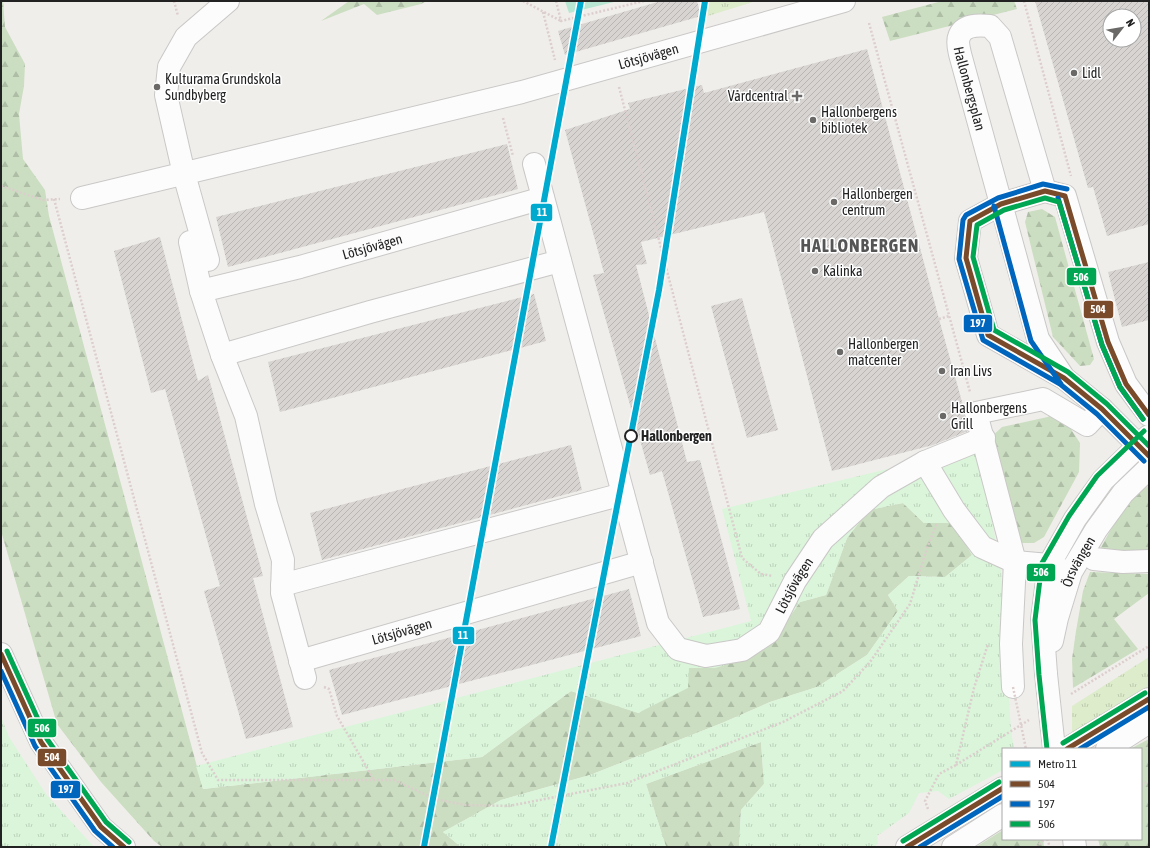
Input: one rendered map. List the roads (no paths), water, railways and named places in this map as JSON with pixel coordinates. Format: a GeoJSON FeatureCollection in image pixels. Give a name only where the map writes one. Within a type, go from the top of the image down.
{"type":"FeatureCollection","features":[{"type":"Feature","properties":{"kind":"street"},"geometry":{"type":"LineString","coordinates":[[209,289],[166,95],[168,67],[186,37],[228,1]]}},
{"type":"Feature","properties":{"kind":"street","name":"Lötsjövägen"},"geometry":{"type":"LineString","coordinates":[[82,198],[522,92],[844,1]]}},
{"type":"Feature","properties":{"kind":"street","name":"Hallonbergsplan"},"geometry":{"type":"LineString","coordinates":[[1045,191],[1000,36],[990,26],[977,24],[964,29],[958,38],[960,54],[1038,339],[1064,378]]}},
{"type":"Feature","properties":{"kind":"street","name":"Lötsjövägen"},"geometry":{"type":"LineString","coordinates":[[534,164],[658,623],[678,649],[706,656],[742,650],[769,632],[795,581],[823,539],[881,487],[925,462],[984,438]]}},
{"type":"Feature","properties":{"kind":"street","name":"Hallonbergsplan"},"geometry":{"type":"LineString","coordinates":[[1146,446],[1064,378],[988,336],[966,258],[970,221],[1001,204],[1045,191],[1066,196],[1108,342],[1126,384],[1149,415]]}},
{"type":"Feature","properties":{"kind":"street","name":"Lötsjövägen"},"geometry":{"type":"LineString","coordinates":[[209,289],[300,267],[543,198]]}},
{"type":"Feature","properties":{"kind":"street","name":"Lötsjövägen"},"geometry":{"type":"LineString","coordinates":[[190,242],[209,289],[222,355],[246,416],[266,504],[283,560],[282,593],[303,670],[545,591],[642,562]]}},
{"type":"Feature","properties":{"kind":"street"},"geometry":{"type":"LineString","coordinates":[[222,355],[370,312],[560,260]]}},
{"type":"Feature","properties":{"kind":"street"},"geometry":{"type":"LineString","coordinates":[[1013,687],[1011,628],[1015,562],[984,438],[976,413],[1043,398],[1087,425],[1102,409]]}},
{"type":"Feature","properties":{"kind":"street","name":"Örsvängen"},"geometry":{"type":"LineString","coordinates":[[1054,748],[1042,619],[1049,566],[1075,520],[1103,480],[1146,446]]}},
{"type":"Feature","properties":{"kind":"street"},"geometry":{"type":"LineString","coordinates":[[925,462],[954,510],[982,547],[1015,562],[1049,566],[1071,572]]}},
{"type":"Feature","properties":{"kind":"street","name":"Örsvängen"},"geometry":{"type":"LineString","coordinates":[[1046,674],[1057,618],[1071,572],[1096,530],[1124,493],[1149,468]]}},
{"type":"Feature","properties":{"kind":"street"},"geometry":{"type":"LineString","coordinates":[[282,585],[623,494]]}},
{"type":"Feature","properties":{"kind":"street"},"geometry":{"type":"LineString","coordinates":[[1094,559],[1123,562],[1149,561]]}},
{"type":"Feature","properties":{"kind":"street"},"geometry":{"type":"LineString","coordinates":[[1,654],[41,742],[101,827],[124,847]]}},
{"type":"Feature","properties":{"kind":"street"},"geometry":{"type":"LineString","coordinates":[[1069,748],[1149,699]]}},
{"type":"Feature","properties":{"kind":"street"},"geometry":{"type":"LineString","coordinates":[[1109,748],[1149,722]]}},
{"type":"Feature","properties":{"kind":"street"},"geometry":{"type":"LineString","coordinates":[[907,847],[1002,789]]}},
{"type":"Feature","properties":{"kind":"street"},"geometry":{"type":"LineString","coordinates":[[953,847],[1002,816]]}},
{"type":"Feature","properties":{"kind":"metro line","name":"11"},"geometry":{"type":"LineString","coordinates":[[424,847],[581,1]]}},
{"type":"Feature","properties":{"kind":"metro line","name":"11"},"geometry":{"type":"LineString","coordinates":[[551,847],[659,290],[705,1]]}},
{"type":"Feature","properties":{"kind":"place","name":"Lidl"},"geometry":{"type":"Point","coordinates":[1074,73]}},
{"type":"Feature","properties":{"kind":"place","name":"Kulturama Grundskola Sundbyberg"},"geometry":{"type":"Point","coordinates":[157,87]}},
{"type":"Feature","properties":{"kind":"place","name":"Vårdcentral"},"geometry":{"type":"Point","coordinates":[797,96]}},
{"type":"Feature","properties":{"kind":"place","name":"Hallonbergens bibliotek"},"geometry":{"type":"Point","coordinates":[813,120]}},
{"type":"Feature","properties":{"kind":"place","name":"Hallonbergen centrum"},"geometry":{"type":"Point","coordinates":[834,202]}},
{"type":"Feature","properties":{"kind":"place","name":"Kalinka"},"geometry":{"type":"Point","coordinates":[815,271]}},
{"type":"Feature","properties":{"kind":"place","name":"Hallonbergen matcenter"},"geometry":{"type":"Point","coordinates":[840,352]}},
{"type":"Feature","properties":{"kind":"place","name":"Iran Livs"},"geometry":{"type":"Point","coordinates":[942,371]}},
{"type":"Feature","properties":{"kind":"place","name":"Hallonbergens Grill"},"geometry":{"type":"Point","coordinates":[943,416]}},
{"type":"Feature","properties":{"kind":"place","name":"Hallonbergen"},"geometry":{"type":"Point","coordinates":[631,436]}},
{"type":"Feature","properties":{"kind":"district","name":"HALLONBERGEN"},"geometry":{"type":"Point","coordinates":[860,246]}}]}
